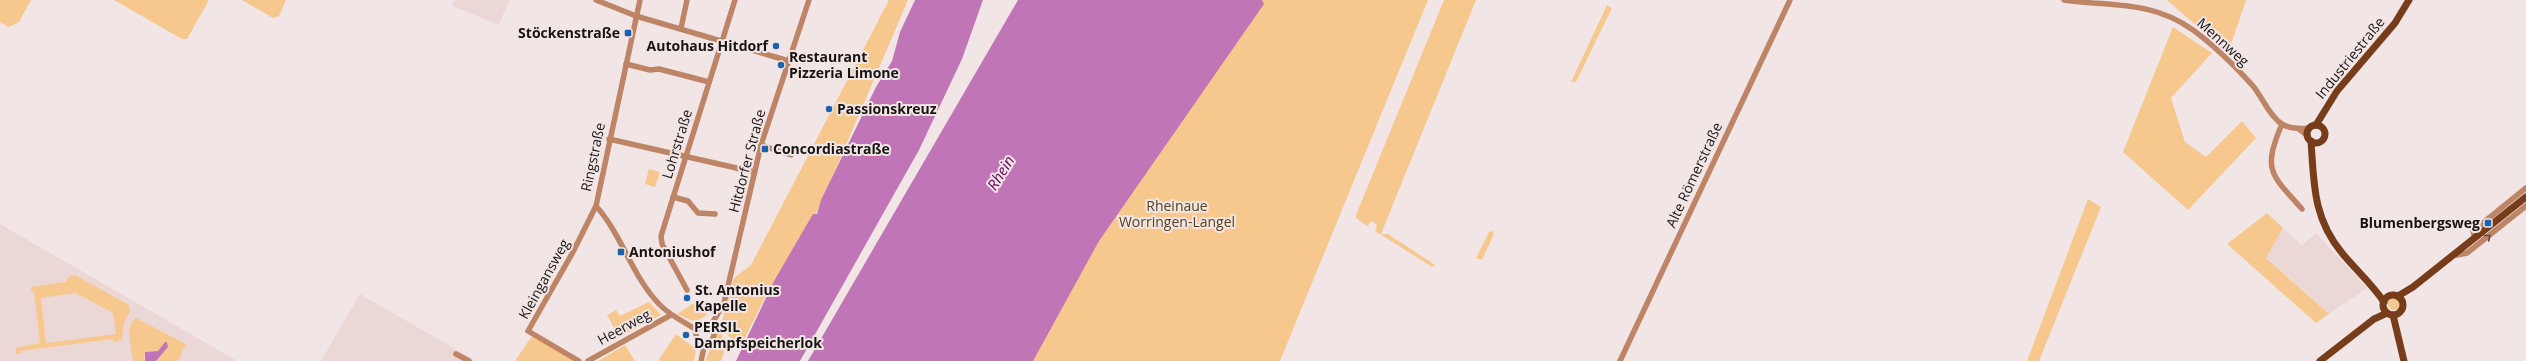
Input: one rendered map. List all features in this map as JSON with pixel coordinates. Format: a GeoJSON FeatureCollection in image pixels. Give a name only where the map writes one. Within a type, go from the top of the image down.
{"type":"FeatureCollection","features":[{"type":"Feature","properties":{"kind":"main road","name":"Industriestraße"},"geometry":{"type":"LineString","coordinates":[[2316,127],[2337,91],[2395,23],[2409,0]]}},
{"type":"Feature","properties":{"kind":"main road"},"geometry":{"type":"LineString","coordinates":[[2312,140],[2324,138],[2325,132],[2316,127],[2312,140],[2315,196],[2324,224],[2341,252],[2370,283],[2389,308],[2398,331],[2404,361]]}},
{"type":"Feature","properties":{"kind":"main road"},"geometry":{"type":"LineString","coordinates":[[2320,361],[2389,308],[2413,287],[2526,197]]}},
{"type":"Feature","properties":{"kind":"main road"},"geometry":{"type":"LineString","coordinates":[[2389,308],[2403,308],[2400,298]]}},
{"type":"Feature","properties":{"kind":"street"},"geometry":{"type":"LineString","coordinates":[[596,0],[636,16],[723,39],[789,60]]}},
{"type":"Feature","properties":{"kind":"street","name":"Ringstraße"},"geometry":{"type":"LineString","coordinates":[[640,0],[609,139],[596,206],[607,219],[652,297],[671,315],[696,330]]}},
{"type":"Feature","properties":{"kind":"street"},"geometry":{"type":"LineString","coordinates":[[681,28],[687,0]]}},
{"type":"Feature","properties":{"kind":"street","name":"Lohrstraße"},"geometry":{"type":"LineString","coordinates":[[687,290],[660,240],[735,0]]}},
{"type":"Feature","properties":{"kind":"street","name":"Hitdorfer Straße"},"geometry":{"type":"LineString","coordinates":[[710,328],[724,302],[761,145],[809,0]]}},
{"type":"Feature","properties":{"kind":"street","name":"Alte Römerstraße"},"geometry":{"type":"LineString","coordinates":[[1620,361],[1790,0]]}},
{"type":"Feature","properties":{"kind":"street","name":"Mennweg"},"geometry":{"type":"LineString","coordinates":[[2064,0],[2134,3],[2169,16],[2204,38],[2253,87],[2282,124]]}},
{"type":"Feature","properties":{"kind":"street"},"geometry":{"type":"LineString","coordinates":[[626,64],[650,70],[659,69],[709,82]]}},
{"type":"Feature","properties":{"kind":"street"},"geometry":{"type":"LineString","coordinates":[[2302,209],[2272,171],[2270,157],[2282,124],[2298,129],[2312,140]]}},
{"type":"Feature","properties":{"kind":"street"},"geometry":{"type":"LineString","coordinates":[[2298,129],[2316,127]]}},
{"type":"Feature","properties":{"kind":"street"},"geometry":{"type":"LineString","coordinates":[[609,139],[754,172]]}},
{"type":"Feature","properties":{"kind":"street"},"geometry":{"type":"LineString","coordinates":[[761,145],[791,155]]}},
{"type":"Feature","properties":{"kind":"street"},"geometry":{"type":"LineString","coordinates":[[2474,238],[2473,231],[2526,188]]}},
{"type":"Feature","properties":{"kind":"street"},"geometry":{"type":"LineString","coordinates":[[673,197],[688,201],[698,213],[715,214]]}},
{"type":"Feature","properties":{"kind":"street","name":"Kleingansweg"},"geometry":{"type":"LineString","coordinates":[[580,361],[528,331],[573,252],[596,206]]}},
{"type":"Feature","properties":{"kind":"street"},"geometry":{"type":"LineString","coordinates":[[2456,253],[2457,255],[2467,253],[2526,206]]}},
{"type":"Feature","properties":{"kind":"street","name":"Heerweg"},"geometry":{"type":"LineString","coordinates":[[588,361],[671,315]]}},
{"type":"Feature","properties":{"kind":"street"},"geometry":{"type":"LineString","coordinates":[[701,361],[705,343],[713,336],[710,328],[704,325],[696,330],[698,340],[705,343]]}},
{"type":"Feature","properties":{"kind":"street"},"geometry":{"type":"LineString","coordinates":[[456,354],[469,361]]}},
{"type":"Feature","properties":{"kind":"shaded area"},"geometry":{"type":"Polygon","coordinates":[[[454,0],[509,0],[499,25],[452,6],[454,0]]]}},
{"type":"Feature","properties":{"kind":"shaded area"},"geometry":{"type":"Polygon","coordinates":[[[0,224],[156,314],[237,361],[0,361],[0,224]]]}},
{"type":"Feature","properties":{"kind":"shaded area"},"geometry":{"type":"Polygon","coordinates":[[[2283,228],[2302,245],[2316,233],[2367,288],[2329,314],[2266,257],[2283,228]]]}},
{"type":"Feature","properties":{"kind":"shaded area"},"geometry":{"type":"Polygon","coordinates":[[[360,294],[476,361],[321,361],[360,294]]]}},
{"type":"Feature","properties":{"kind":"green space"},"geometry":{"type":"Polygon","coordinates":[[[0,0],[31,0],[19,22],[9,27],[0,22],[0,0]]]}},
{"type":"Feature","properties":{"kind":"green space"},"geometry":{"type":"Polygon","coordinates":[[[114,0],[209,0],[187,39],[182,39],[114,0]]]}},
{"type":"Feature","properties":{"kind":"green space"},"geometry":{"type":"Polygon","coordinates":[[[242,0],[286,0],[279,16],[273,18],[242,0]]]}},
{"type":"Feature","properties":{"kind":"green space"},"geometry":{"type":"Polygon","coordinates":[[[889,0],[908,0],[820,206],[768,291],[739,350],[721,325],[724,353],[721,361],[705,361],[721,324],[734,278],[751,265],[889,0]]]}},
{"type":"Feature","properties":{"kind":"green space","name":"Rheinaue Worringen-Langel"},"geometry":{"type":"Polygon","coordinates":[[[1132,0],[1428,0],[1280,361],[924,361],[1132,0]]]}},
{"type":"Feature","properties":{"kind":"green space"},"geometry":{"type":"Polygon","coordinates":[[[1444,0],[1476,0],[1381,234],[1388,234],[1435,265],[1432,267],[1375,231],[1377,225],[1372,221],[1367,226],[1356,218],[1356,215],[1444,0]]]}},
{"type":"Feature","properties":{"kind":"green space"},"geometry":{"type":"Polygon","coordinates":[[[2167,0],[2246,0],[2228,53],[2167,0]]]}},
{"type":"Feature","properties":{"kind":"green space"},"geometry":{"type":"Polygon","coordinates":[[[1607,5],[1612,8],[1576,82],[1571,82],[1607,5]]]}},
{"type":"Feature","properties":{"kind":"green space"},"geometry":{"type":"Polygon","coordinates":[[[2173,27],[2212,53],[2171,98],[2185,142],[2206,157],[2242,121],[2256,138],[2188,210],[2123,152],[2173,27]]]}},
{"type":"Feature","properties":{"kind":"green space"},"geometry":{"type":"Polygon","coordinates":[[[649,169],[660,172],[655,187],[645,184],[649,169]]]}},
{"type":"Feature","properties":{"kind":"green space"},"geometry":{"type":"Polygon","coordinates":[[[2088,199],[2101,207],[2039,361],[2027,361],[2088,199]]]}},
{"type":"Feature","properties":{"kind":"green space"},"geometry":{"type":"Polygon","coordinates":[[[2267,213],[2283,228],[2266,258],[2329,314],[2316,323],[2227,244],[2267,213]]]}},
{"type":"Feature","properties":{"kind":"green space"},"geometry":{"type":"Polygon","coordinates":[[[1492,231],[1494,234],[1482,260],[1476,258],[1489,232],[1492,231]]]}},
{"type":"Feature","properties":{"kind":"green space"},"geometry":{"type":"Polygon","coordinates":[[[75,275],[129,305],[130,312],[124,323],[122,340],[113,342],[113,339],[20,351],[20,354],[16,354],[16,348],[40,343],[34,291],[31,291],[31,287],[65,282],[70,276],[75,275]],[[76,293],[41,298],[46,343],[116,334],[113,313],[76,293]]]}},
{"type":"Feature","properties":{"kind":"green space"},"geometry":{"type":"Polygon","coordinates":[[[2396,298],[2399,299],[2399,309],[2392,310],[2389,309],[2388,302],[2389,299],[2396,298]]]}},
{"type":"Feature","properties":{"kind":"green space"},"geometry":{"type":"Polygon","coordinates":[[[649,302],[661,315],[619,337],[607,315],[616,310],[620,316],[649,302]]]}},
{"type":"Feature","properties":{"kind":"green space"},"geometry":{"type":"Polygon","coordinates":[[[696,302],[707,315],[695,322],[677,314],[696,302]]]}},
{"type":"Feature","properties":{"kind":"green space"},"geometry":{"type":"Polygon","coordinates":[[[136,318],[186,344],[178,361],[156,361],[168,347],[167,342],[158,351],[148,351],[143,357],[145,361],[133,361],[130,344],[130,326],[136,318]]]}},
{"type":"Feature","properties":{"kind":"green space"},"geometry":{"type":"Polygon","coordinates":[[[676,334],[696,349],[694,361],[658,361],[676,334]]]}},
{"type":"Feature","properties":{"kind":"green space"},"geometry":{"type":"Polygon","coordinates":[[[532,336],[576,361],[515,361],[532,336]]]}},
{"type":"Feature","properties":{"kind":"green space"},"geometry":{"type":"Polygon","coordinates":[[[625,345],[635,361],[598,361],[625,345]]]}},
{"type":"Feature","properties":{"kind":"water"},"geometry":{"type":"Polygon","coordinates":[[[915,0],[983,0],[962,59],[919,150],[800,361],[736,361],[774,281],[813,214],[817,214],[821,200],[876,87],[892,61],[900,32],[915,0]]]}},
{"type":"Feature","properties":{"kind":"water","name":"Rhein"},"geometry":{"type":"Polygon","coordinates":[[[1018,0],[1262,0],[1264,4],[1099,241],[1033,361],[808,361],[1018,0]]]}},
{"type":"Feature","properties":{"kind":"water"},"geometry":{"type":"Polygon","coordinates":[[[165,342],[167,342],[168,347],[156,361],[145,361],[145,352],[158,351],[165,342]]]}},
{"type":"Feature","properties":{"kind":"place","name":"Stöckenstraße"},"geometry":{"type":"Point","coordinates":[628,33]}},
{"type":"Feature","properties":{"kind":"place","name":"Autohaus Hitdorf"},"geometry":{"type":"Point","coordinates":[776,46]}},
{"type":"Feature","properties":{"kind":"place","name":"Restaurant Pizzeria Limone"},"geometry":{"type":"Point","coordinates":[781,65]}},
{"type":"Feature","properties":{"kind":"place","name":"Passionskreuz"},"geometry":{"type":"Point","coordinates":[829,109]}},
{"type":"Feature","properties":{"kind":"place","name":"Concordiastraße"},"geometry":{"type":"Point","coordinates":[765,149]}},
{"type":"Feature","properties":{"kind":"place","name":"Blumenbergsweg"},"geometry":{"type":"Point","coordinates":[2488,223]}},
{"type":"Feature","properties":{"kind":"place","name":"Antoniushof"},"geometry":{"type":"Point","coordinates":[621,252]}},
{"type":"Feature","properties":{"kind":"place","name":"St. Antonius Kapelle"},"geometry":{"type":"Point","coordinates":[687,298]}},
{"type":"Feature","properties":{"kind":"place","name":"PERSIL Dampfspeicherlok"},"geometry":{"type":"Point","coordinates":[686,335]}}]}
